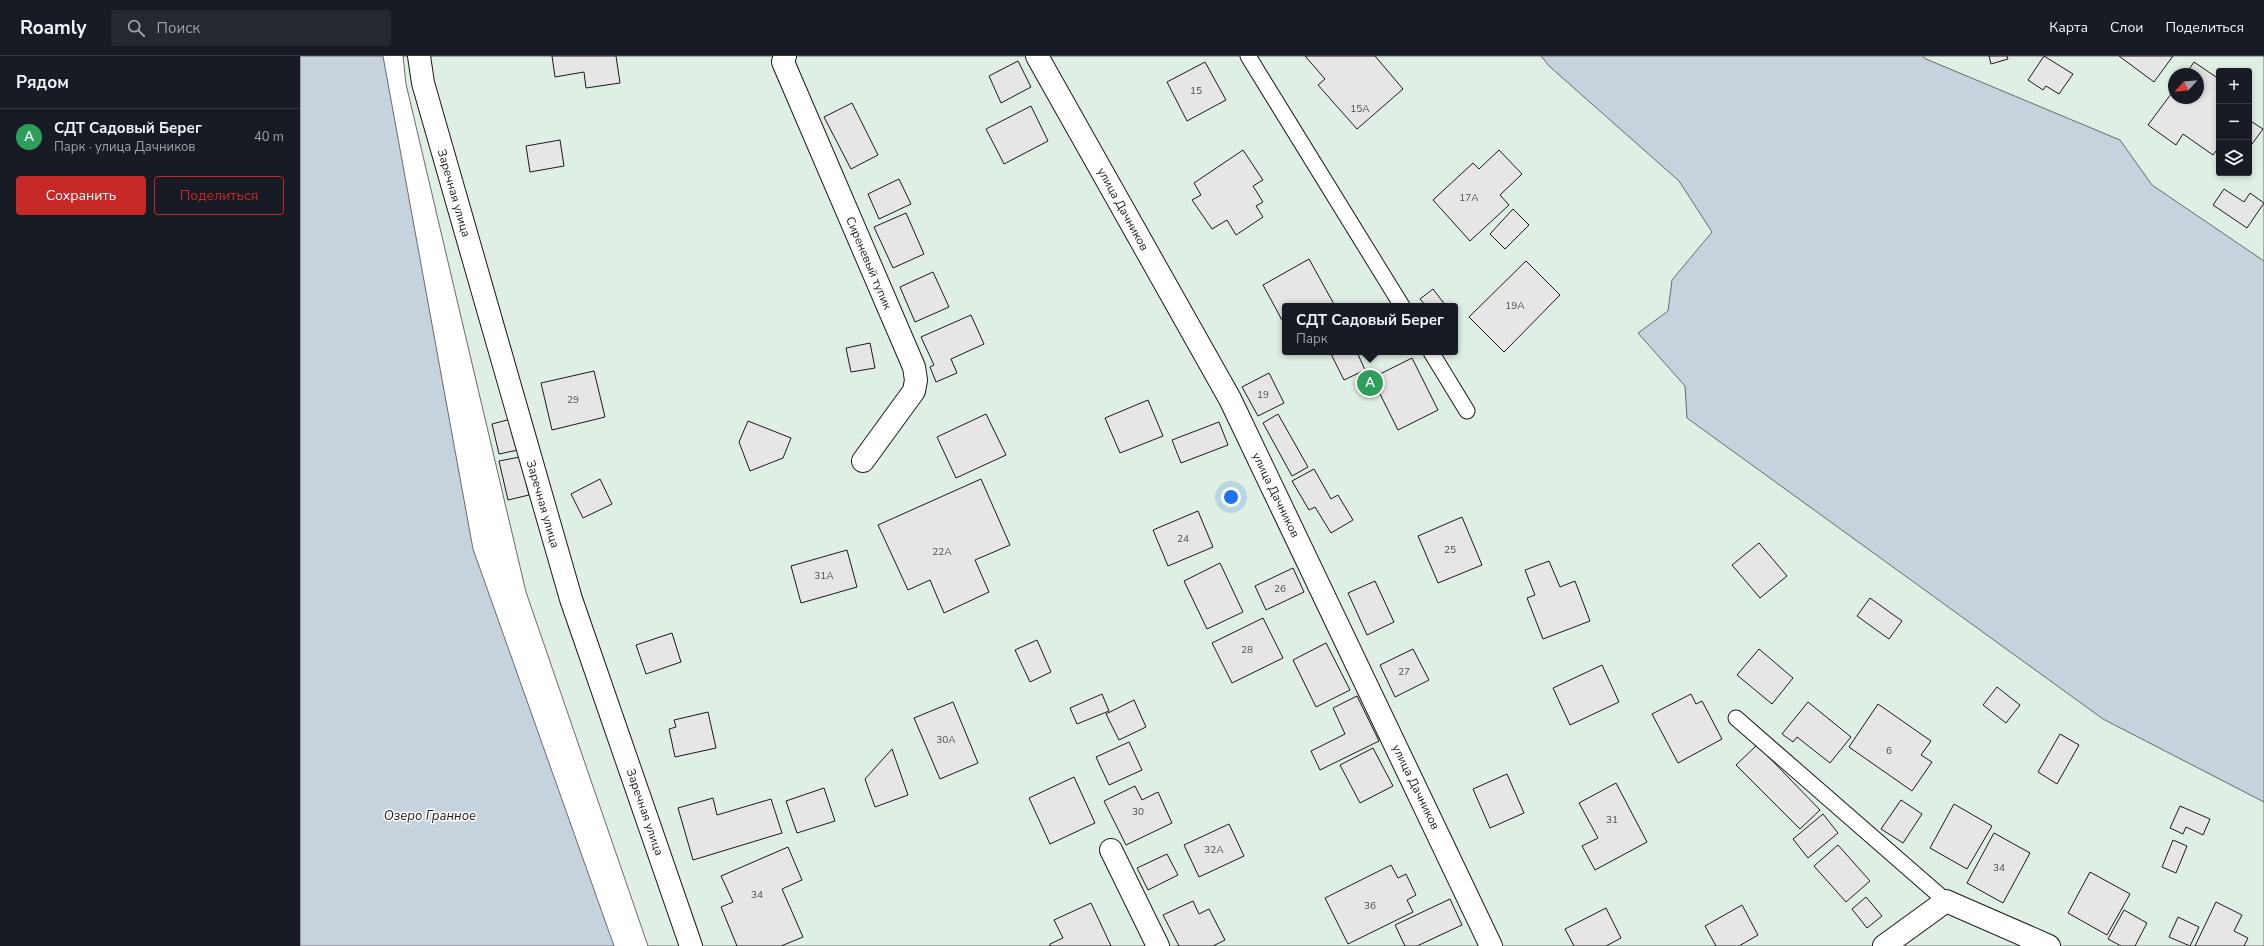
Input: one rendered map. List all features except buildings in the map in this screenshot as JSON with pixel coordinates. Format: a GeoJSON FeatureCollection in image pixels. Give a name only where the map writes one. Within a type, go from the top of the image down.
{"type":"FeatureCollection","features":[{"type":"Feature","properties":{"kind":"street","name":"Заречная улица"},"geometry":{"type":"LineString","coordinates":[[419,56],[423,83],[571,599],[691,946]]}},
{"type":"Feature","properties":{"kind":"street","name":"Сиреневый тупик"},"geometry":{"type":"LineString","coordinates":[[785,56],[783,62],[914,367],[916,380],[914,391],[863,461]]}},
{"type":"Feature","properties":{"kind":"street","name":"улица Дачников"},"geometry":{"type":"LineString","coordinates":[[1037,56],[1230,398],[1491,946]]}},
{"type":"Feature","properties":{"kind":"street"},"geometry":{"type":"LineString","coordinates":[[1111,850],[1158,946]]}},
{"type":"Feature","properties":{"kind":"street"},"geometry":{"type":"LineString","coordinates":[[1884,946],[1946,901],[2049,946]]}},
{"type":"Feature","properties":{"kind":"lane"},"geometry":{"type":"LineString","coordinates":[[1248,56],[1400,303]]}},
{"type":"Feature","properties":{"kind":"lane"},"geometry":{"type":"LineString","coordinates":[[1433,355],[1467,411]]}},
{"type":"Feature","properties":{"kind":"lane"},"geometry":{"type":"LineString","coordinates":[[1736,718],[1946,901]]}},
{"type":"Feature","properties":{"kind":"green space"},"geometry":{"type":"Polygon","coordinates":[[[403,56],[2264,56],[2264,946],[648,946],[526,592],[406,84],[403,56]]]}},
{"type":"Feature","properties":{"kind":"water","name":"Озеро Гранное"},"geometry":{"type":"Polygon","coordinates":[[[300,56],[383,56],[473,549],[614,946],[300,946],[300,56]]]}},
{"type":"Feature","properties":{"kind":"water"},"geometry":{"type":"Polygon","coordinates":[[[1541,56],[1922,56],[2120,140],[2152,185],[2264,261],[2264,802],[2103,719],[1687,418],[1685,386],[1638,333],[1668,311],[1672,280],[1712,232],[1679,181],[1549,66],[1541,56]]]}},
{"type":"Feature","properties":{"kind":"place","name":"СДТ Садовый Берег"},"geometry":{"type":"Point","coordinates":[1370,383]}}]}
